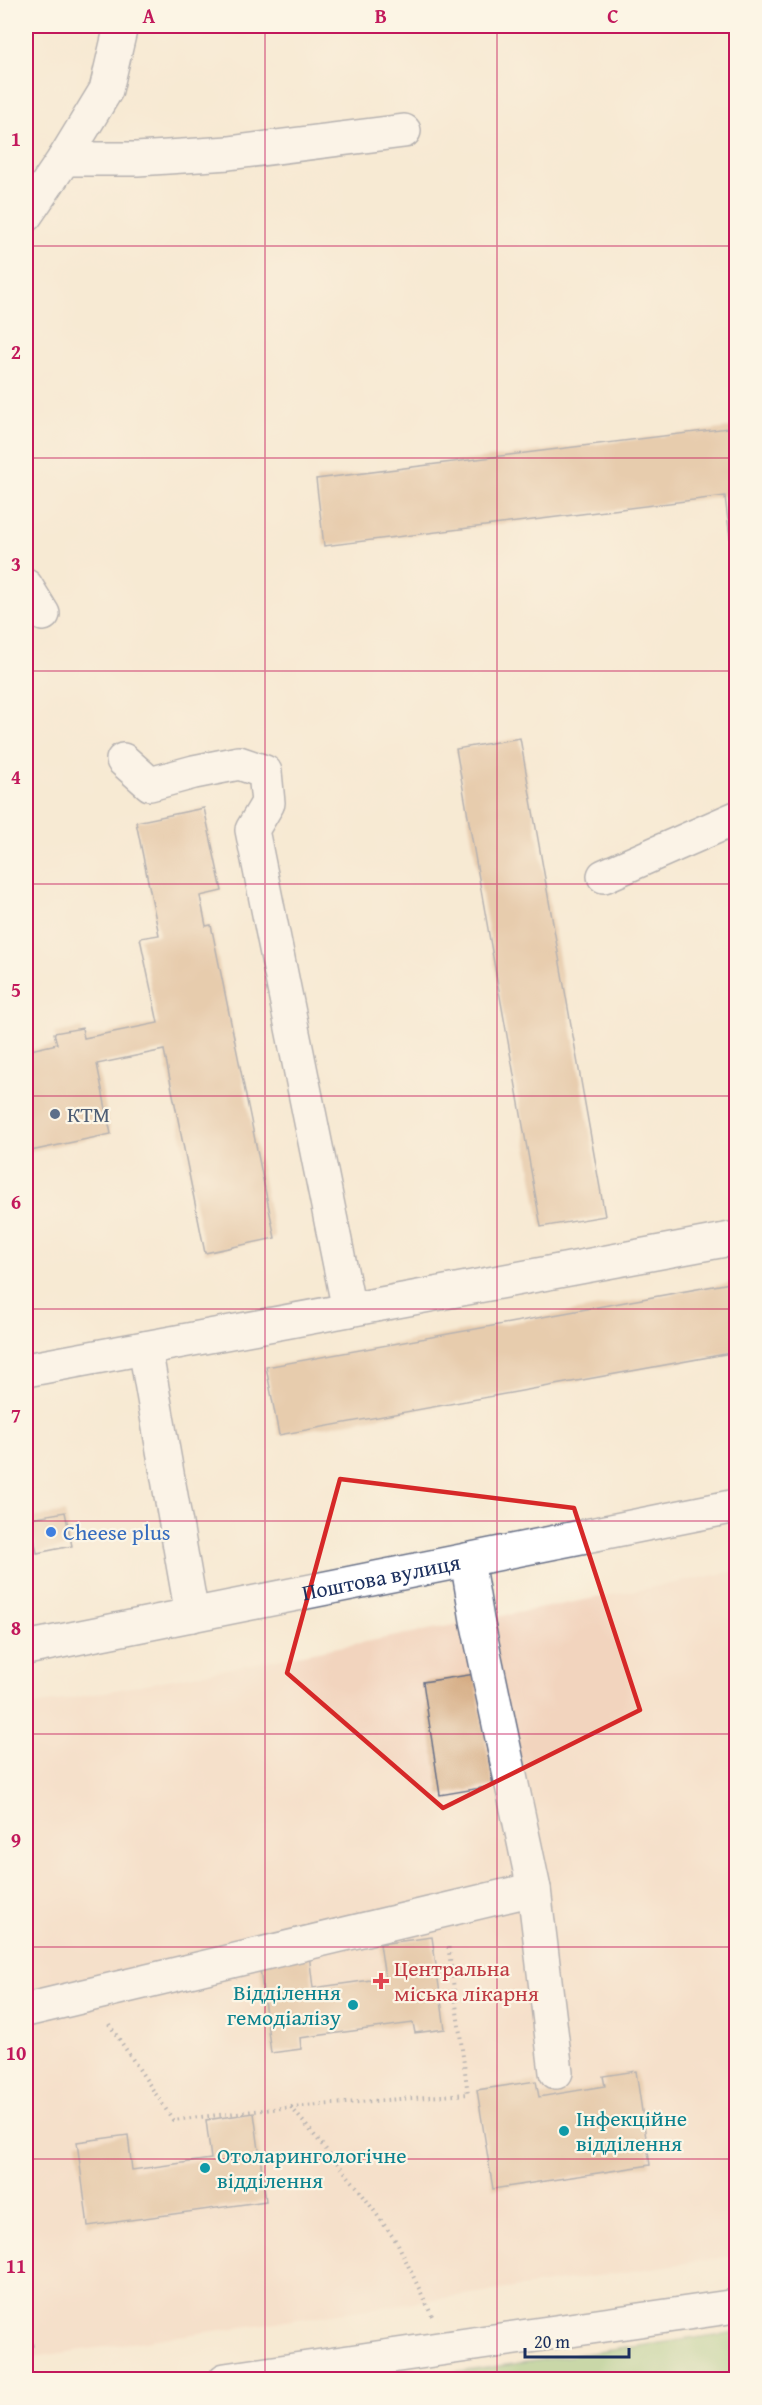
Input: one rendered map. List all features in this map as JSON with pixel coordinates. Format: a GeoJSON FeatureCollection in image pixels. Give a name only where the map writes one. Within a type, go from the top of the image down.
{"type":"FeatureCollection","features":[{"type":"Feature","properties":{"kind":"street"},"geometry":{"type":"LineString","coordinates":[[26,215],[64,159],[106,90],[121,26]]}},
{"type":"Feature","properties":{"kind":"street"},"geometry":{"type":"LineString","coordinates":[[64,159],[137,159],[229,153],[404,131]]}},
{"type":"Feature","properties":{"kind":"street"},"geometry":{"type":"LineString","coordinates":[[26,586],[43,614]]}},
{"type":"Feature","properties":{"kind":"street"},"geometry":{"type":"LineString","coordinates":[[123,760],[150,784],[239,763],[265,772],[268,803],[252,830],[349,1310]]}},
{"type":"Feature","properties":{"kind":"street"},"geometry":{"type":"LineString","coordinates":[[604,876],[736,818]]}},
{"type":"Feature","properties":{"kind":"street"},"geometry":{"type":"LineString","coordinates":[[26,1370],[736,1238]]}},
{"type":"Feature","properties":{"kind":"street"},"geometry":{"type":"LineString","coordinates":[[145,1348],[192,1615]]}},
{"type":"Feature","properties":{"kind":"street","name":"Поштова вулиця"},"geometry":{"type":"LineString","coordinates":[[26,1648],[736,1506]]}},
{"type":"Feature","properties":{"kind":"street"},"geometry":{"type":"LineString","coordinates":[[467,1560],[477,1620],[534,1889],[556,2072]]}},
{"type":"Feature","properties":{"kind":"street"},"geometry":{"type":"LineString","coordinates":[[26,2010],[534,1889]]}},
{"type":"Feature","properties":{"kind":"street"},"geometry":{"type":"LineString","coordinates":[[225,2379],[736,2306]]}},
{"type":"Feature","properties":{"kind":"path"},"geometry":{"type":"LineString","coordinates":[[90,1995],[173,2120],[291,2107],[468,2094],[444,1911]]}},
{"type":"Feature","properties":{"kind":"path"},"geometry":{"type":"LineString","coordinates":[[291,2107],[357,2187],[398,2244],[433,2319]]}},
{"type":"Feature","properties":{"kind":"highlighted area"},"geometry":{"type":"Polygon","coordinates":[[[340,1479],[574,1508],[640,1710],[443,1808],[287,1673],[340,1479]]]}},
{"type":"Feature","properties":{"kind":"shaded area","name":"Центральна міська лікарня"},"geometry":{"type":"Polygon","coordinates":[[[736,1571],[736,2256],[26,2358],[26,1707],[736,1571]]]}},
{"type":"Feature","properties":{"kind":"green space"},"geometry":{"type":"Polygon","coordinates":[[[736,2332],[736,2379],[410,2379],[736,2332]]]}},
{"type":"Feature","properties":{"kind":"building"},"geometry":{"type":"Polygon","coordinates":[[[736,427],[736,538],[730,538],[725,496],[324,546],[316,479],[736,427]]]}},
{"type":"Feature","properties":{"kind":"building"},"geometry":{"type":"Polygon","coordinates":[[[520,738],[605,1216],[541,1227],[456,749],[520,738]]]}},
{"type":"Feature","properties":{"kind":"building"},"geometry":{"type":"Polygon","coordinates":[[[204,808],[222,891],[200,896],[206,926],[211,925],[275,1238],[205,1253],[164,1050],[97,1064],[111,1134],[26,1152],[26,1051],[57,1044],[54,1033],[82,1028],[84,1038],[158,1023],[140,938],[159,935],[136,822],[204,808]]]}},
{"type":"Feature","properties":{"kind":"building"},"geometry":{"type":"Polygon","coordinates":[[[736,1282],[736,1352],[279,1435],[266,1367],[736,1282]]]}},
{"type":"Feature","properties":{"kind":"building","name":"Cheese plus"},"geometry":{"type":"Polygon","coordinates":[[[65,1512],[72,1546],[37,1553],[30,1518],[65,1512]]]}},
{"type":"Feature","properties":{"kind":"building"},"geometry":{"type":"Polygon","coordinates":[[[475,1674],[493,1786],[440,1795],[423,1682],[475,1674]]]}},
{"type":"Feature","properties":{"kind":"building","name":"Відділення гемодіалізу"},"geometry":{"type":"Polygon","coordinates":[[[432,1937],[445,2029],[415,2033],[413,2023],[300,2038],[301,2049],[271,2053],[259,1961],[309,1954],[313,1988],[385,1978],[380,1944],[432,1937]]]}},
{"type":"Feature","properties":{"kind":"building","name":"Інфекційне відділення"},"geometry":{"type":"Polygon","coordinates":[[[636,2071],[650,2165],[493,2189],[477,2090],[536,2081],[539,2097],[605,2086],[603,2076],[636,2071]]]}},
{"type":"Feature","properties":{"kind":"building","name":"Отоларингологічне відділення"},"geometry":{"type":"Polygon","coordinates":[[[254,2113],[266,2201],[88,2226],[77,2142],[128,2135],[132,2170],[211,2159],[206,2120],[254,2113]]]}},
{"type":"Feature","properties":{"kind":"building"},"geometry":{"type":"Polygon","coordinates":[[[26,2302],[33,2346],[26,2347],[26,2302]]]}},
{"type":"Feature","properties":{"kind":"place","name":"КТМ"},"geometry":{"type":"Point","coordinates":[55,1114]}},
{"type":"Feature","properties":{"kind":"place","name":"Cheese plus"},"geometry":{"type":"Point","coordinates":[51,1532]}},
{"type":"Feature","properties":{"kind":"place","name":"Центральна міська лікарня"},"geometry":{"type":"Point","coordinates":[381,1981]}},
{"type":"Feature","properties":{"kind":"place","name":"Відділення гемодіалізу"},"geometry":{"type":"Point","coordinates":[353,2005]}},
{"type":"Feature","properties":{"kind":"place","name":"Інфекційне відділення"},"geometry":{"type":"Point","coordinates":[564,2131]}},
{"type":"Feature","properties":{"kind":"place","name":"Отоларингологічне відділення"},"geometry":{"type":"Point","coordinates":[205,2168]}}]}
